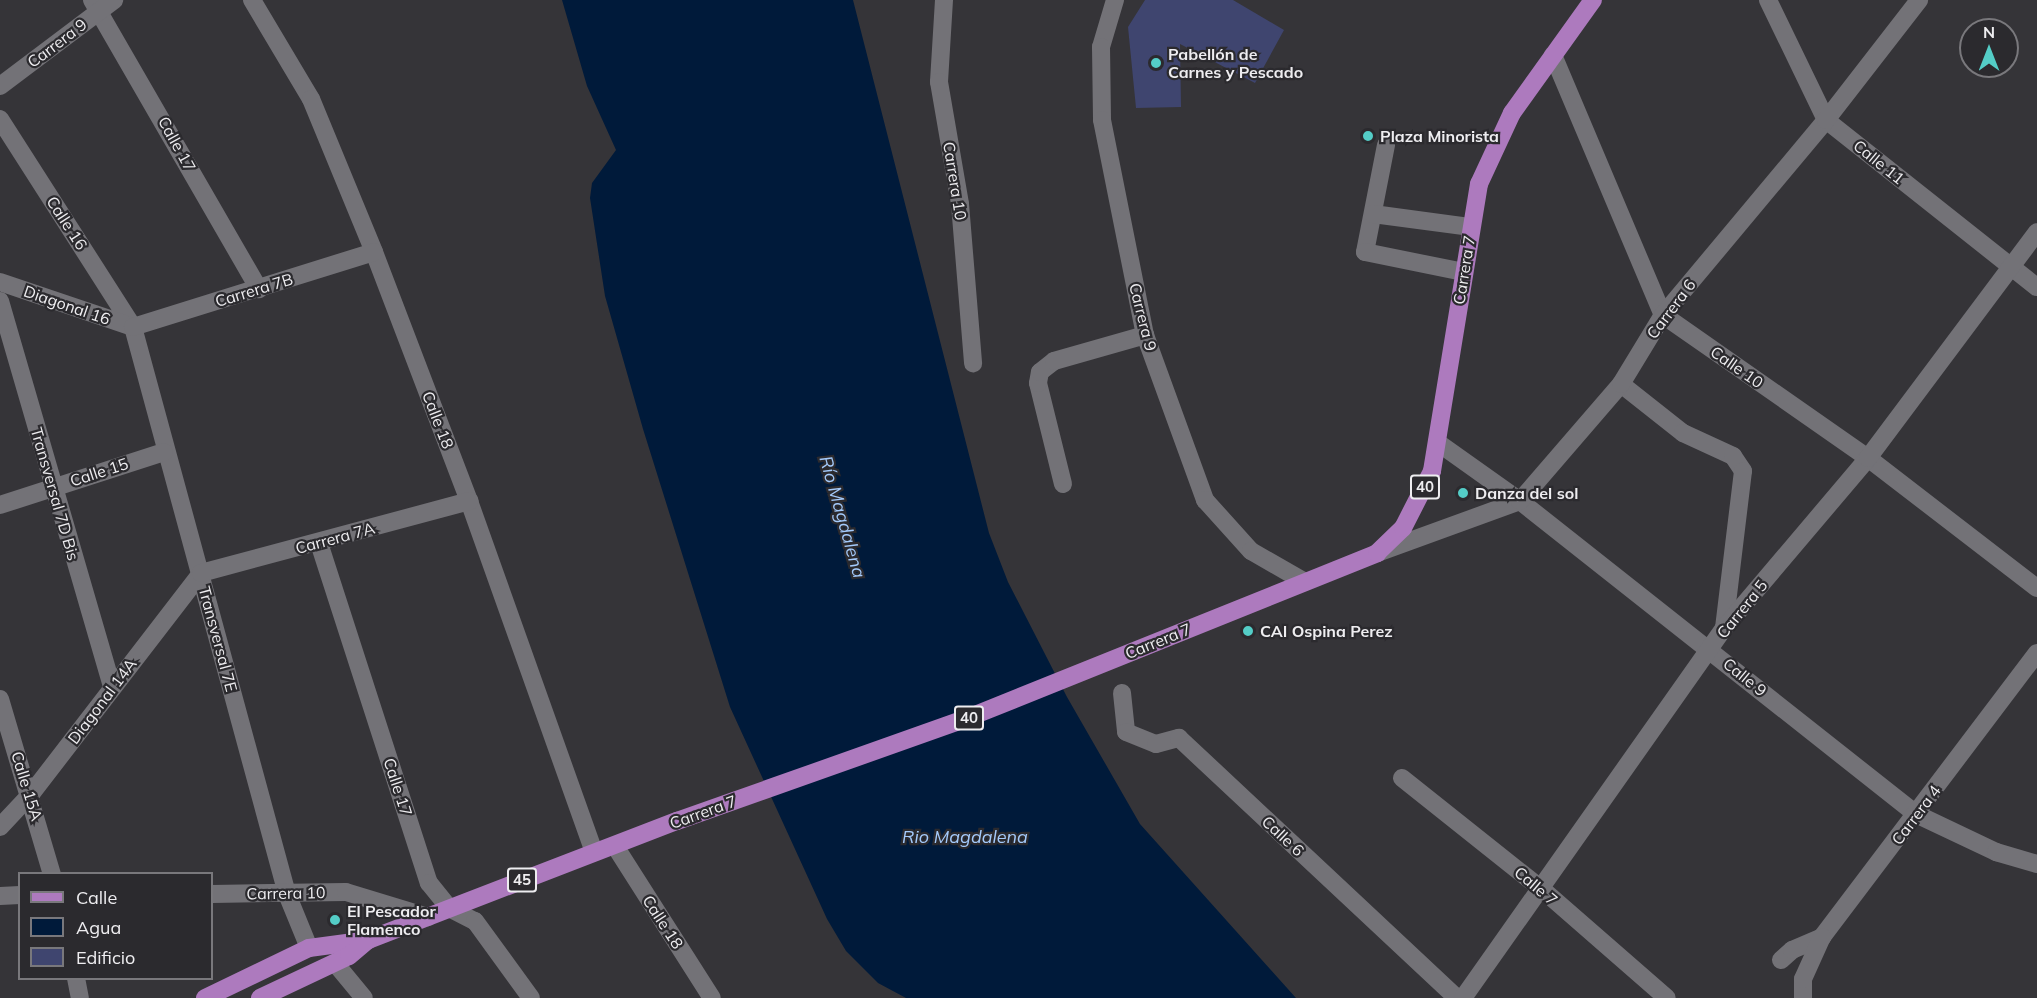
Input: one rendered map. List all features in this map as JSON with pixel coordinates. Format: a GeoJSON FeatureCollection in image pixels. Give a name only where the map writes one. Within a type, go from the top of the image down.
{"type":"FeatureCollection","features":[{"type":"Feature","properties":{"kind":"main road","name":"Carrera 7"},"geometry":{"type":"LineString","coordinates":[[205,998],[309,948],[368,940],[677,821],[960,721],[1377,553],[1403,528],[1420,498],[1431,471],[1479,184],[1493,148],[1512,113],[1593,0]]}},
{"type":"Feature","properties":{"kind":"main road","name":"Carrera 7"},"geometry":{"type":"LineString","coordinates":[[260,998],[335,963],[368,940]]}},
{"type":"Feature","properties":{"kind":"street","name":"Calle 18"},"geometry":{"type":"LineString","coordinates":[[252,0],[311,99],[374,252],[469,501],[594,852]]}},
{"type":"Feature","properties":{"kind":"street","name":"Carrera 10"},"geometry":{"type":"LineString","coordinates":[[944,0],[939,82],[960,204],[973,363]]}},
{"type":"Feature","properties":{"kind":"street","name":"Carrera 9"},"geometry":{"type":"LineString","coordinates":[[1115,0],[1101,47],[1102,120],[1145,335],[1205,500],[1251,551],[1305,582]]}},
{"type":"Feature","properties":{"kind":"street","name":"Calle 11"},"geometry":{"type":"LineString","coordinates":[[1768,0],[1826,120],[2037,287]]}},
{"type":"Feature","properties":{"kind":"street","name":"Carrera 6"},"geometry":{"type":"LineString","coordinates":[[1377,553],[1520,501],[1621,384],[1663,315],[1826,120],[1919,0]]}},
{"type":"Feature","properties":{"kind":"street","name":"Carrera 9"},"geometry":{"type":"LineString","coordinates":[[0,86],[103,3]]}},
{"type":"Feature","properties":{"kind":"street","name":"Calle 17"},"geometry":{"type":"LineString","coordinates":[[103,3],[259,289]]}},
{"type":"Feature","properties":{"kind":"street"},"geometry":{"type":"LineString","coordinates":[[1553,56],[1663,315]]}},
{"type":"Feature","properties":{"kind":"street","name":"Calle 16"},"geometry":{"type":"LineString","coordinates":[[0,119],[133,327]]}},
{"type":"Feature","properties":{"kind":"street"},"geometry":{"type":"LineString","coordinates":[[1386,145],[1365,252],[1464,272]]}},
{"type":"Feature","properties":{"kind":"street"},"geometry":{"type":"LineString","coordinates":[[1373,213],[1471,227]]}},
{"type":"Feature","properties":{"kind":"street","name":"Carrera 5"},"geometry":{"type":"LineString","coordinates":[[1463,998],[1543,890],[1725,628],[1868,458],[2037,232]]}},
{"type":"Feature","properties":{"kind":"street","name":"Carrera 7B"},"geometry":{"type":"LineString","coordinates":[[133,327],[374,252]]}},
{"type":"Feature","properties":{"kind":"street","name":"Diagonal 16"},"geometry":{"type":"LineString","coordinates":[[0,282],[133,327]]}},
{"type":"Feature","properties":{"kind":"street","name":"Transversal 7D Bis"},"geometry":{"type":"LineString","coordinates":[[0,301],[112,687]]}},
{"type":"Feature","properties":{"kind":"street","name":"Calle 10"},"geometry":{"type":"LineString","coordinates":[[1663,315],[1868,458],[2037,588]]}},
{"type":"Feature","properties":{"kind":"street","name":"Transversal 7E"},"geometry":{"type":"LineString","coordinates":[[133,327],[164,452],[201,573],[286,894],[309,948]]}},
{"type":"Feature","properties":{"kind":"street"},"geometry":{"type":"LineString","coordinates":[[1063,484],[1038,383],[1040,372],[1054,361],[1145,335]]}},
{"type":"Feature","properties":{"kind":"street"},"geometry":{"type":"LineString","coordinates":[[1621,384],[1683,433],[1733,456],[1743,471],[1725,628]]}},
{"type":"Feature","properties":{"kind":"street","name":"Calle 9"},"geometry":{"type":"LineString","coordinates":[[1437,442],[1520,501],[1917,814],[1996,852],[2037,864]]}},
{"type":"Feature","properties":{"kind":"street","name":"Calle 15"},"geometry":{"type":"LineString","coordinates":[[0,505],[164,452]]}},
{"type":"Feature","properties":{"kind":"street","name":"Carrera 7A"},"geometry":{"type":"LineString","coordinates":[[201,573],[469,501]]}},
{"type":"Feature","properties":{"kind":"street","name":"Calle 17"},"geometry":{"type":"LineString","coordinates":[[319,543],[429,883],[449,908],[475,921],[531,998]]}},
{"type":"Feature","properties":{"kind":"street","name":"Diagonal 14A"},"geometry":{"type":"LineString","coordinates":[[0,827],[31,794],[201,573]]}},
{"type":"Feature","properties":{"kind":"street","name":"Carrera 4"},"geometry":{"type":"LineString","coordinates":[[1803,998],[1803,979],[1822,938],[2037,654]]}},
{"type":"Feature","properties":{"kind":"street","name":"Calle 6"},"geometry":{"type":"LineString","coordinates":[[1122,693],[1126,732],[1156,744],[1179,738],[1457,998]]}},
{"type":"Feature","properties":{"kind":"street","name":"Calle 15A"},"geometry":{"type":"LineString","coordinates":[[0,699],[31,794],[52,872]]}},
{"type":"Feature","properties":{"kind":"street","name":"Calle 7"},"geometry":{"type":"LineString","coordinates":[[1402,778],[1543,890],[1667,998]]}},
{"type":"Feature","properties":{"kind":"street","name":"Calle 18"},"geometry":{"type":"LineString","coordinates":[[615,846],[712,998]]}},
{"type":"Feature","properties":{"kind":"street","name":"Carrera 10"},"geometry":{"type":"LineString","coordinates":[[213,894],[346,892],[428,917]]}},
{"type":"Feature","properties":{"kind":"street"},"geometry":{"type":"LineString","coordinates":[[0,896],[18,895]]}},
{"type":"Feature","properties":{"kind":"street"},"geometry":{"type":"LineString","coordinates":[[1781,960],[1791,950],[1822,938]]}},
{"type":"Feature","properties":{"kind":"street"},"geometry":{"type":"LineString","coordinates":[[335,963],[364,998]]}},
{"type":"Feature","properties":{"kind":"street"},"geometry":{"type":"LineString","coordinates":[[76,980],[80,998]]}},
{"type":"Feature","properties":{"kind":"water","name":"Rio Magdalena"},"geometry":{"type":"Polygon","coordinates":[[[562,0],[853,0],[989,533],[1008,582],[1067,697],[1140,824],[1296,998],[906,998],[878,983],[846,951],[827,919],[730,707],[643,429],[605,296],[590,198],[592,183],[616,150],[587,86],[562,0]]]}},
{"type":"Feature","properties":{"kind":"building","name":"Pabellón de Carnes y Pescado"},"geometry":{"type":"Polygon","coordinates":[[[1145,0],[1233,0],[1284,30],[1255,83],[1180,44],[1181,107],[1136,108],[1128,27],[1145,0]]]}},
{"type":"Feature","properties":{"kind":"place","name":"Pabellón de Carnes y Pescado"},"geometry":{"type":"Point","coordinates":[1156,63]}},
{"type":"Feature","properties":{"kind":"place","name":"Plaza Minorista"},"geometry":{"type":"Point","coordinates":[1368,136]}},
{"type":"Feature","properties":{"kind":"place","name":"Danza del sol"},"geometry":{"type":"Point","coordinates":[1463,493]}},
{"type":"Feature","properties":{"kind":"place","name":"CAI Ospina Perez"},"geometry":{"type":"Point","coordinates":[1248,631]}},
{"type":"Feature","properties":{"kind":"place","name":"El Pescador Flamenco"},"geometry":{"type":"Point","coordinates":[335,920]}},
{"type":"Feature","properties":{"kind":"water label","name":"Río Magdalena"},"geometry":{"type":"Point","coordinates":[842,517]}}]}
